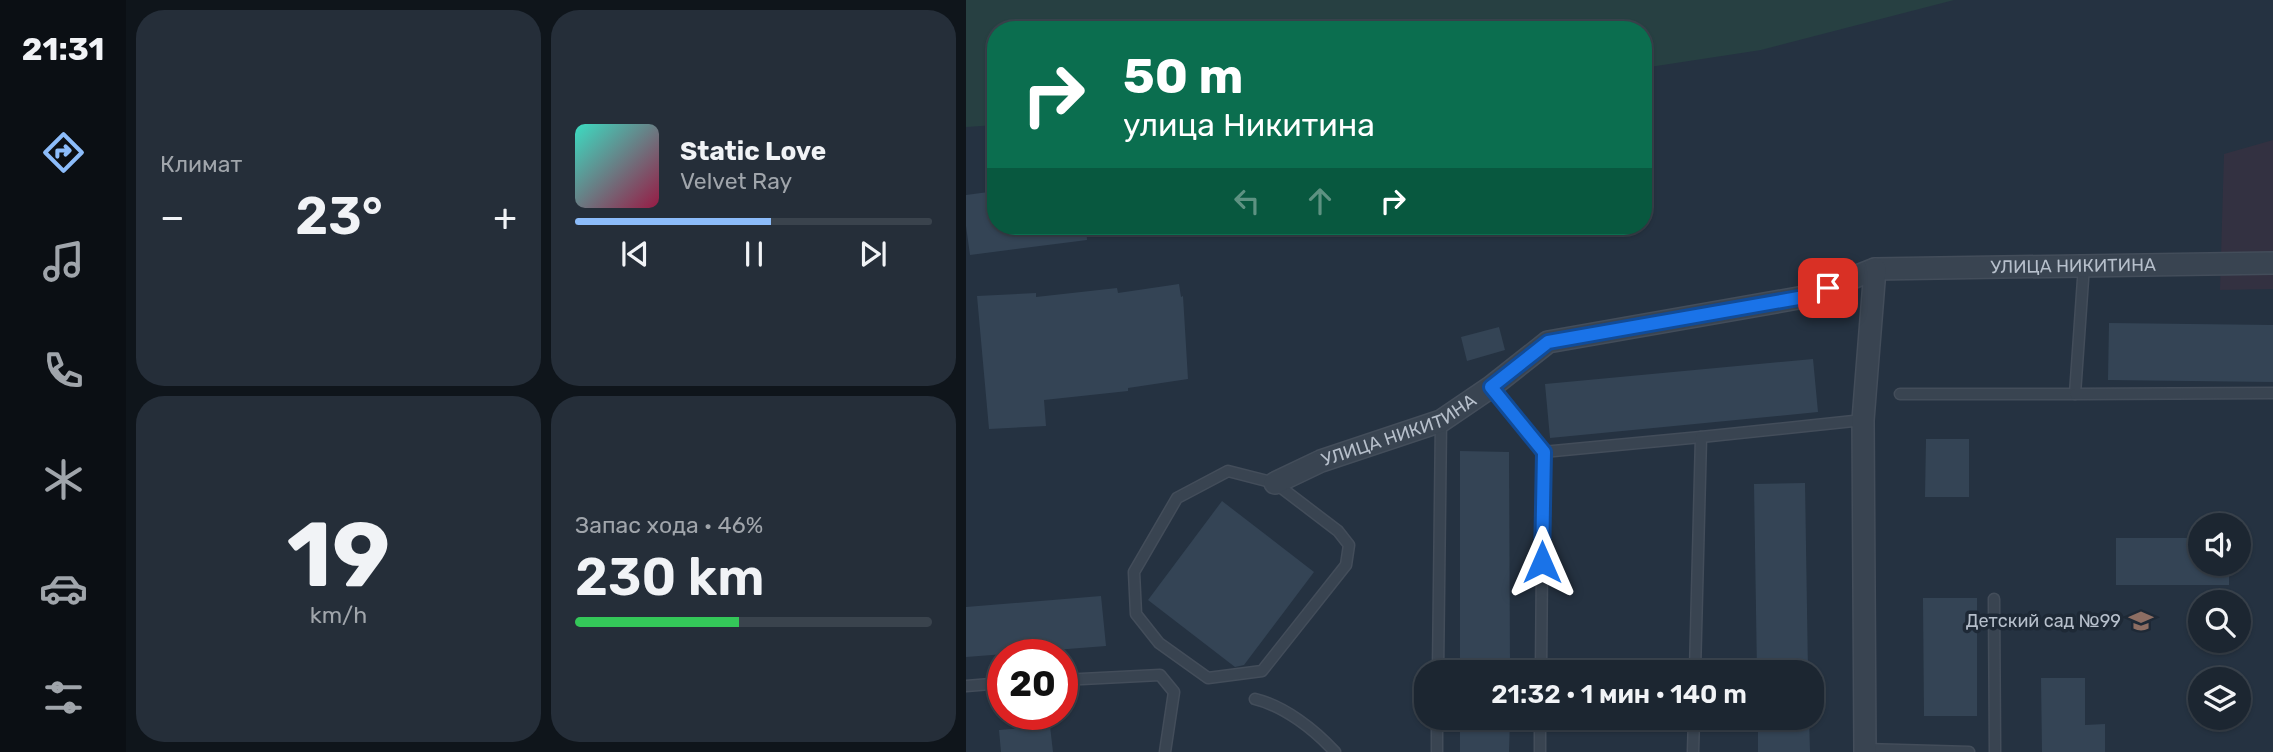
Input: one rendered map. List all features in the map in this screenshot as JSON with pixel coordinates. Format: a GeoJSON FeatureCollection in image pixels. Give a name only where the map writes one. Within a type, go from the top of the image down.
{"type":"FeatureCollection","features":[{"type":"Feature","properties":{"kind":"street","name":"УЛИЦА НИКИТИНА"},"geometry":{"type":"LineString","coordinates":[[1275,483],[1321,461],[1441,421],[1491,387],[1548,342],[1804,297],[1875,269],[2273,263]]}},
{"type":"Feature","properties":{"kind":"street"},"geometry":{"type":"LineString","coordinates":[[1865,751],[1863,421],[1875,269]]}},
{"type":"Feature","properties":{"kind":"lane"},"geometry":{"type":"LineString","coordinates":[[2074,394],[2084,265]]}},
{"type":"Feature","properties":{"kind":"lane"},"geometry":{"type":"LineString","coordinates":[[1491,387],[1544,452],[1541,660]]}},
{"type":"Feature","properties":{"kind":"lane"},"geometry":{"type":"LineString","coordinates":[[1900,394],[2273,393]]}},
{"type":"Feature","properties":{"kind":"lane"},"geometry":{"type":"LineString","coordinates":[[1438,660],[1441,421]]}},
{"type":"Feature","properties":{"kind":"lane"},"geometry":{"type":"LineString","coordinates":[[1544,452],[1863,421]]}},
{"type":"Feature","properties":{"kind":"lane"},"geometry":{"type":"LineString","coordinates":[[1695,660],[1701,437]]}},
{"type":"Feature","properties":{"kind":"lane"},"geometry":{"type":"LineString","coordinates":[[1228,471],[1275,483],[1338,531],[1349,545],[1346,565],[1262,671],[1208,678],[1159,643],[1136,614],[1134,572],[1177,498],[1228,471]]}},
{"type":"Feature","properties":{"kind":"lane"},"geometry":{"type":"LineString","coordinates":[[1994,599],[1995,752]]}},
{"type":"Feature","properties":{"kind":"lane"},"geometry":{"type":"LineString","coordinates":[[1078,679],[1160,675],[1174,692],[1165,752]]}},
{"type":"Feature","properties":{"kind":"lane"},"geometry":{"type":"LineString","coordinates":[[966,686],[987,684]]}},
{"type":"Feature","properties":{"kind":"lane"},"geometry":{"type":"LineString","coordinates":[[1255,699],[1273,704],[1325,741],[1335,752]]}},
{"type":"Feature","properties":{"kind":"lane"},"geometry":{"type":"LineString","coordinates":[[1437,730],[1437,752]]}},
{"type":"Feature","properties":{"kind":"lane"},"geometry":{"type":"LineString","coordinates":[[1540,730],[1540,752]]}},
{"type":"Feature","properties":{"kind":"lane"},"geometry":{"type":"LineString","coordinates":[[1693,752],[1694,730]]}},
{"type":"Feature","properties":{"kind":"lane"},"geometry":{"type":"LineString","coordinates":[[1865,751],[1969,752]]}},
{"type":"Feature","properties":{"kind":"shaded area"},"geometry":{"type":"Polygon","coordinates":[[[2273,140],[2273,289],[2220,290],[2224,154],[2273,140]]]}},
{"type":"Feature","properties":{"kind":"green space"},"geometry":{"type":"Polygon","coordinates":[[[966,0],[1954,0],[1761,50],[1652,67],[1652,21],[987,21],[987,126],[966,127],[966,0]]]}},
{"type":"Feature","properties":{"kind":"building"},"geometry":{"type":"Polygon","coordinates":[[[987,192],[987,235],[1087,235],[1087,240],[970,255],[966,195],[987,192]]]}},
{"type":"Feature","properties":{"kind":"building"},"geometry":{"type":"Polygon","coordinates":[[[1179,284],[1181,297],[1183,296],[1188,379],[1128,388],[1128,391],[1044,400],[1046,426],[989,429],[977,296],[1036,293],[1036,297],[1117,288],[1118,293],[1179,284]]]}},
{"type":"Feature","properties":{"kind":"building"},"geometry":{"type":"Polygon","coordinates":[[[2109,323],[2273,325],[2273,382],[2108,380],[2109,323]]]}},
{"type":"Feature","properties":{"kind":"building"},"geometry":{"type":"Polygon","coordinates":[[[1499,327],[1505,350],[1467,361],[1461,337],[1499,327]]]}},
{"type":"Feature","properties":{"kind":"building"},"geometry":{"type":"Polygon","coordinates":[[[1813,359],[1818,412],[1550,438],[1545,384],[1813,359]]]}},
{"type":"Feature","properties":{"kind":"building"},"geometry":{"type":"Polygon","coordinates":[[[1926,439],[1969,439],[1969,497],[1925,497],[1926,439]]]}},
{"type":"Feature","properties":{"kind":"building"},"geometry":{"type":"Polygon","coordinates":[[[1460,451],[1509,452],[1510,660],[1460,660],[1460,451]]]}},
{"type":"Feature","properties":{"kind":"building"},"geometry":{"type":"Polygon","coordinates":[[[1805,483],[1808,660],[1757,660],[1754,484],[1805,483]]]}},
{"type":"Feature","properties":{"kind":"building"},"geometry":{"type":"Polygon","coordinates":[[[1222,501],[1314,572],[1244,665],[1235,667],[1148,600],[1222,501]]]}},
{"type":"Feature","properties":{"kind":"building"},"geometry":{"type":"Polygon","coordinates":[[[2116,538],[2188,538],[2188,576],[2229,576],[2229,585],[2116,585],[2116,538]]]}},
{"type":"Feature","properties":{"kind":"building"},"geometry":{"type":"Polygon","coordinates":[[[1101,596],[1106,646],[1078,648],[1078,639],[987,639],[987,655],[966,657],[966,607],[1101,596]]]}},
{"type":"Feature","properties":{"kind":"building"},"geometry":{"type":"Polygon","coordinates":[[[1923,598],[1977,598],[1977,716],[1924,716],[1923,598]]]}},
{"type":"Feature","properties":{"kind":"building"},"geometry":{"type":"Polygon","coordinates":[[[2041,678],[2085,678],[2085,725],[2105,724],[2105,752],[2042,752],[2041,678]]]}},
{"type":"Feature","properties":{"kind":"building"},"geometry":{"type":"Polygon","coordinates":[[[999,730],[1050,730],[1053,752],[1001,752],[999,730]]]}},
{"type":"Feature","properties":{"kind":"building"},"geometry":{"type":"Polygon","coordinates":[[[1460,730],[1510,730],[1509,752],[1460,752],[1460,730]]]}},
{"type":"Feature","properties":{"kind":"building"},"geometry":{"type":"Polygon","coordinates":[[[1758,730],[1809,730],[1810,752],[1758,752],[1758,730]]]}},
{"type":"Feature","properties":{"kind":"place","name":"Детский сад №99"},"geometry":{"type":"Point","coordinates":[2141,621]}},
{"type":"Feature","properties":{"kind":"route"},"geometry":{"type":"LineString","coordinates":[[1542,562],[1544,452],[1491,387],[1548,342],[1804,297],[1828,288]]}}]}
